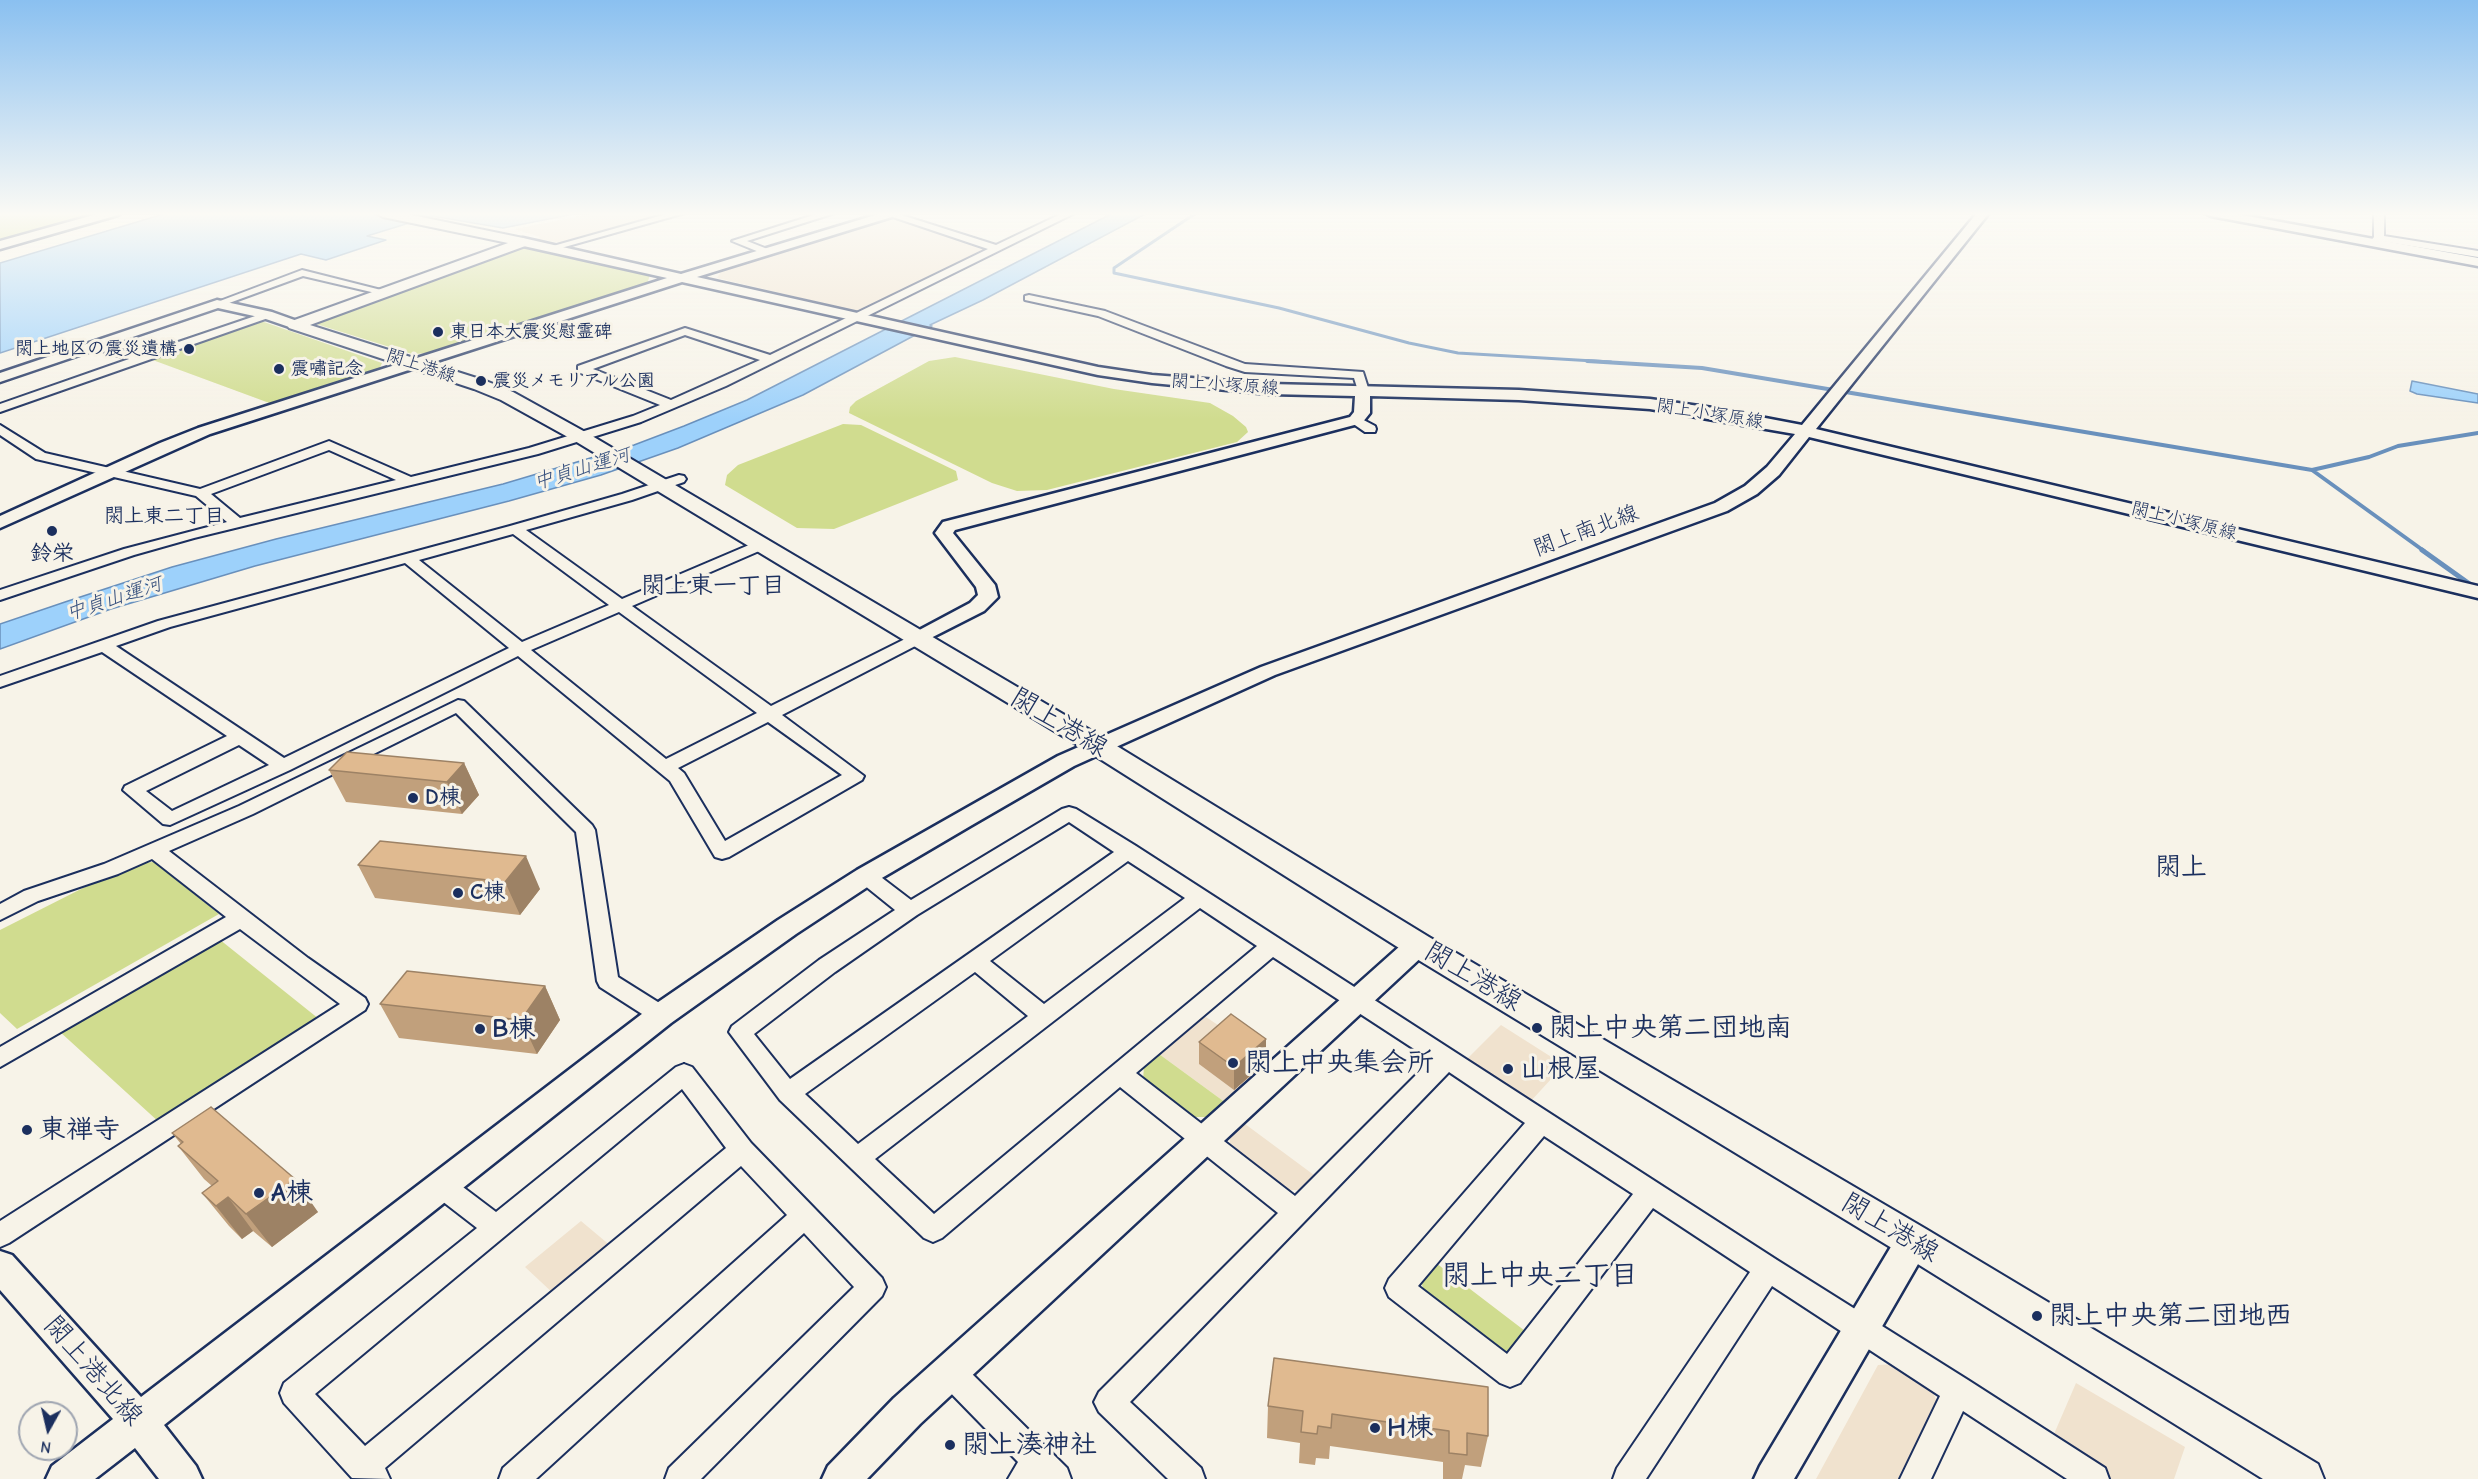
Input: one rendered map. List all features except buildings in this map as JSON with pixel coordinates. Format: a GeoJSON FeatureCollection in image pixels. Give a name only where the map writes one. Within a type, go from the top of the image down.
{"type":"FeatureCollection","features":[{"type":"Feature","properties":{"kind":"main road"},"geometry":{"type":"LineString","coordinates":[[295,325],[412,282]]}},
{"type":"Feature","properties":{"kind":"main road","name":"閖上港線"},"geometry":{"type":"LineString","coordinates":[[295,325],[507,396],[598,447],[662,479],[761,545],[1098,746],[1418,945],[1913,1241],[2303,1479]]}},
{"type":"Feature","properties":{"kind":"street"},"geometry":{"type":"LineString","coordinates":[[0,378],[278,282]]}},
{"type":"Feature","properties":{"kind":"street"},"geometry":{"type":"LineString","coordinates":[[341,282],[384,292]]}},
{"type":"Feature","properties":{"kind":"street"},"geometry":{"type":"LineString","coordinates":[[0,523],[110,471],[204,431],[669,282]]}},
{"type":"Feature","properties":{"kind":"street"},"geometry":{"type":"LineString","coordinates":[[707,282],[861,317]]}},
{"type":"Feature","properties":{"kind":"street"},"geometry":{"type":"LineString","coordinates":[[0,595],[129,552],[581,437],[672,405],[931,282]]}},
{"type":"Feature","properties":{"kind":"street","name":"閖上南北線"},"geometry":{"type":"LineString","coordinates":[[64,1479],[661,1016],[787,927],[866,876],[1046,772],[1098,746],[1268,671],[1721,507],[1751,490],[1773,471],[1927,282]]}},
{"type":"Feature","properties":{"kind":"street"},"geometry":{"type":"LineString","coordinates":[[665,767],[982,604],[988,597],[988,590],[944,533],[949,526],[1363,424],[1363,391],[1359,375],[1245,368],[1101,313],[1029,298]]}},
{"type":"Feature","properties":{"kind":"street"},"geometry":{"type":"LineString","coordinates":[[218,304],[267,315],[295,325]]}},
{"type":"Feature","properties":{"kind":"street"},"geometry":{"type":"LineString","coordinates":[[0,408],[267,315]]}},
{"type":"Feature","properties":{"kind":"street","name":"閖上小塚原線"},"geometry":{"type":"LineString","coordinates":[[861,317],[1098,370],[1152,379],[1270,389],[1519,395],[1639,403],[1713,413],[1806,430],[2471,590]]}},
{"type":"Feature","properties":{"kind":"street"},"geometry":{"type":"LineString","coordinates":[[672,405],[582,369],[685,331],[770,359]]}},
{"type":"Feature","properties":{"kind":"street"},"geometry":{"type":"LineString","coordinates":[[96,346],[141,359]]}},
{"type":"Feature","properties":{"kind":"street"},"geometry":{"type":"LineString","coordinates":[[0,429],[41,456],[201,493],[237,523]]}},
{"type":"Feature","properties":{"kind":"street"},"geometry":{"type":"LineString","coordinates":[[201,493],[329,445],[409,481]]}},
{"type":"Feature","properties":{"kind":"street"},"geometry":{"type":"LineString","coordinates":[[0,682],[103,645],[209,611],[515,529],[662,479]]}},
{"type":"Feature","properties":{"kind":"street"},"geometry":{"type":"LineString","coordinates":[[408,558],[677,777],[722,852],[855,776],[515,529]]}},
{"type":"Feature","properties":{"kind":"street"},"geometry":{"type":"LineString","coordinates":[[240,737],[132,790],[170,819],[283,766],[519,649],[761,545]]}},
{"type":"Feature","properties":{"kind":"street"},"geometry":{"type":"LineString","coordinates":[[103,645],[283,766]]}},
{"type":"Feature","properties":{"kind":"street"},"geometry":{"type":"LineString","coordinates":[[0,913],[31,896],[111,869],[246,810],[458,705],[585,830],[608,981],[661,1016]]}},
{"type":"Feature","properties":{"kind":"street"},"geometry":{"type":"LineString","coordinates":[[1272,946],[933,1230],[788,1093],[740,1032],[826,966],[910,910],[1069,813],[2094,1479]]}},
{"type":"Feature","properties":{"kind":"street"},"geometry":{"type":"LineString","coordinates":[[0,1235],[357,1004],[154,850]]}},
{"type":"Feature","properties":{"kind":"street"},"geometry":{"type":"LineString","coordinates":[[788,1093],[1129,851]]}},
{"type":"Feature","properties":{"kind":"street"},"geometry":{"type":"LineString","coordinates":[[866,876],[910,910]]}},
{"type":"Feature","properties":{"kind":"street"},"geometry":{"type":"LineString","coordinates":[[857,1159],[1199,898]]}},
{"type":"Feature","properties":{"kind":"street"},"geometry":{"type":"LineString","coordinates":[[0,1058],[242,918]]}},
{"type":"Feature","properties":{"kind":"street"},"geometry":{"type":"LineString","coordinates":[[841,1479],[882,1435],[950,1372],[1418,945]]}},
{"type":"Feature","properties":{"kind":"street"},"geometry":{"type":"LineString","coordinates":[[976,961],[1043,1015]]}},
{"type":"Feature","properties":{"kind":"street"},"geometry":{"type":"LineString","coordinates":[[1190,1479],[1109,1402],[1446,1060]]}},
{"type":"Feature","properties":{"kind":"street"},"geometry":{"type":"LineString","coordinates":[[680,1479],[872,1287],[803,1217],[742,1150],[684,1074],[294,1393],[369,1473],[742,1150]]}},
{"type":"Feature","properties":{"kind":"street"},"geometry":{"type":"LineString","coordinates":[[1120,1074],[1297,1213]]}},
{"type":"Feature","properties":{"kind":"street"},"geometry":{"type":"LineString","coordinates":[[1542,1121],[1399,1288],[1510,1373],[1650,1192]]}},
{"type":"Feature","properties":{"kind":"street"},"geometry":{"type":"LineString","coordinates":[[442,1186],[497,1228]]}},
{"type":"Feature","properties":{"kind":"street"},"geometry":{"type":"LineString","coordinates":[[514,1479],[803,1217]]}},
{"type":"Feature","properties":{"kind":"street"},"geometry":{"type":"LineString","coordinates":[[1773,1479],[1913,1241]]}},
{"type":"Feature","properties":{"kind":"street","name":"閖上港北線"},"geometry":{"type":"LineString","coordinates":[[0,1266],[113,1390],[183,1479]]}},
{"type":"Feature","properties":{"kind":"street"},"geometry":{"type":"LineString","coordinates":[[1635,1476],[1768,1269]]}},
{"type":"Feature","properties":{"kind":"street"},"geometry":{"type":"LineString","coordinates":[[950,1372],[1039,1473]]}},
{"type":"Feature","properties":{"kind":"street"},"geometry":{"type":"LineString","coordinates":[[1915,1479],[1958,1390]]}},
{"type":"Feature","properties":{"kind":"shaded area"},"geometry":{"type":"Polygon","coordinates":[[[734,282],[922,282],[863,311],[734,282]]]}},
{"type":"Feature","properties":{"kind":"shaded area"},"geometry":{"type":"Polygon","coordinates":[[[1203,1015],[1273,1062],[1226,1103],[1159,1054],[1203,1015]]]}},
{"type":"Feature","properties":{"kind":"shaded area"},"geometry":{"type":"Polygon","coordinates":[[[1501,1025],[1564,1065],[1530,1102],[1465,1061],[1501,1025]]]}},
{"type":"Feature","properties":{"kind":"shaded area"},"geometry":{"type":"Polygon","coordinates":[[[1241,1121],[1318,1178],[1305,1190],[1287,1190],[1230,1146],[1230,1132],[1241,1121]]]}},
{"type":"Feature","properties":{"kind":"shaded area"},"geometry":{"type":"Polygon","coordinates":[[[581,1221],[612,1247],[555,1295],[525,1267],[581,1221]]]}},
{"type":"Feature","properties":{"kind":"shaded area"},"geometry":{"type":"Polygon","coordinates":[[[1896,1364],[1930,1384],[1938,1405],[1900,1479],[1816,1479],[1878,1365],[1896,1364]]]}},
{"type":"Feature","properties":{"kind":"shaded area"},"geometry":{"type":"Polygon","coordinates":[[[2076,1383],[2185,1447],[2174,1479],[2111,1479],[2051,1441],[2076,1383]]]}},
{"type":"Feature","properties":{"kind":"green space"},"geometry":{"type":"Polygon","coordinates":[[[426,282],[648,282],[432,353],[412,354],[313,323],[426,282]]]}},
{"type":"Feature","properties":{"kind":"green space"},"geometry":{"type":"Polygon","coordinates":[[[256,322],[264,322],[382,363],[379,370],[272,404],[150,359],[256,322]]]}},
{"type":"Feature","properties":{"kind":"green space"},"geometry":{"type":"Polygon","coordinates":[[[955,357],[1114,389],[1210,403],[1233,416],[1246,427],[1248,432],[1237,442],[1047,490],[1017,491],[992,483],[849,413],[850,407],[856,401],[929,361],[955,357]]]}},
{"type":"Feature","properties":{"kind":"green space"},"geometry":{"type":"Polygon","coordinates":[[[843,424],[861,425],[956,471],[958,480],[834,529],[797,528],[725,485],[727,475],[738,465],[843,424]]]}},
{"type":"Feature","properties":{"kind":"green space"},"geometry":{"type":"Polygon","coordinates":[[[154,862],[219,914],[17,1029],[0,1013],[0,930],[139,863],[154,862]]]}},
{"type":"Feature","properties":{"kind":"green space"},"geometry":{"type":"Polygon","coordinates":[[[219,939],[319,1019],[160,1123],[59,1031],[219,939]]]}},
{"type":"Feature","properties":{"kind":"green space"},"geometry":{"type":"Polygon","coordinates":[[[1159,1054],[1226,1103],[1211,1117],[1192,1117],[1143,1080],[1144,1066],[1159,1054]]]}},
{"type":"Feature","properties":{"kind":"green space"},"geometry":{"type":"Polygon","coordinates":[[[1436,1263],[1529,1334],[1515,1351],[1496,1351],[1425,1297],[1421,1280],[1436,1263]]]}},
{"type":"Feature","properties":{"kind":"water"},"geometry":{"type":"Polygon","coordinates":[[[0,282],[216,282],[0,353],[0,282]]]}},
{"type":"Feature","properties":{"kind":"water","name":"中貞山運河"},"geometry":{"type":"Polygon","coordinates":[[[978,282],[1017,282],[930,325],[932,326],[803,395],[678,448],[601,475],[509,501],[255,566],[111,609],[0,649],[0,624],[172,567],[276,539],[503,484],[634,445],[747,400],[978,282]]]}},
{"type":"Feature","properties":{"kind":"water"},"geometry":{"type":"Polygon","coordinates":[[[2412,381],[2478,394],[2478,403],[2417,394],[2410,391],[2412,381]]]}},
{"type":"Feature","properties":{"kind":"waterway"},"geometry":{"type":"LineString","coordinates":[[1157,282],[1279,308],[1409,343],[1458,353],[1611,362]]}},
{"type":"Feature","properties":{"kind":"waterway"},"geometry":{"type":"LineString","coordinates":[[1587,361],[1702,368],[2312,470]]}},
{"type":"Feature","properties":{"kind":"waterway"},"geometry":{"type":"LineString","coordinates":[[2312,470],[2369,457],[2398,446],[2478,433]]}},
{"type":"Feature","properties":{"kind":"waterway"},"geometry":{"type":"LineString","coordinates":[[2312,470],[2424,551]]}},
{"type":"Feature","properties":{"kind":"waterway"},"geometry":{"type":"LineString","coordinates":[[2422,550],[2478,590]]}},
{"type":"Feature","properties":{"kind":"place","name":"東日本大震災慰霊碑"},"geometry":{"type":"Point","coordinates":[438,332]}},
{"type":"Feature","properties":{"kind":"place","name":"閖上地区の震災遺構"},"geometry":{"type":"Point","coordinates":[189,349]}},
{"type":"Feature","properties":{"kind":"place","name":"震嘯記念"},"geometry":{"type":"Point","coordinates":[279,369]}},
{"type":"Feature","properties":{"kind":"place","name":"震災メモリアル公園"},"geometry":{"type":"Point","coordinates":[481,381]}},
{"type":"Feature","properties":{"kind":"place","name":"鈴栄"},"geometry":{"type":"Point","coordinates":[52,531]}},
{"type":"Feature","properties":{"kind":"place","name":"D棟"},"geometry":{"type":"Point","coordinates":[413,798]}},
{"type":"Feature","properties":{"kind":"place","name":"C棟"},"geometry":{"type":"Point","coordinates":[458,893]}},
{"type":"Feature","properties":{"kind":"place","name":"閖上中央第二団地南"},"geometry":{"type":"Point","coordinates":[1537,1028]}},
{"type":"Feature","properties":{"kind":"place","name":"B棟"},"geometry":{"type":"Point","coordinates":[480,1029]}},
{"type":"Feature","properties":{"kind":"place","name":"閖上中央集会所"},"geometry":{"type":"Point","coordinates":[1233,1063]}},
{"type":"Feature","properties":{"kind":"place","name":"山根屋"},"geometry":{"type":"Point","coordinates":[1508,1069]}},
{"type":"Feature","properties":{"kind":"place","name":"東禅寺"},"geometry":{"type":"Point","coordinates":[27,1130]}},
{"type":"Feature","properties":{"kind":"place","name":"A棟"},"geometry":{"type":"Point","coordinates":[259,1193]}},
{"type":"Feature","properties":{"kind":"place","name":"閖上中央第二団地西"},"geometry":{"type":"Point","coordinates":[2037,1316]}},
{"type":"Feature","properties":{"kind":"place","name":"H棟"},"geometry":{"type":"Point","coordinates":[1375,1428]}},
{"type":"Feature","properties":{"kind":"place","name":"閖上湊神社"},"geometry":{"type":"Point","coordinates":[950,1445]}},
{"type":"Feature","properties":{"kind":"district","name":"閖上東二丁目"},"geometry":{"type":"Point","coordinates":[164,516]}},
{"type":"Feature","properties":{"kind":"district","name":"閖上東一丁目"},"geometry":{"type":"Point","coordinates":[713,586]}},
{"type":"Feature","properties":{"kind":"district","name":"閖上"},"geometry":{"type":"Point","coordinates":[2181,868]}},
{"type":"Feature","properties":{"kind":"district","name":"閖上中央二丁目"},"geometry":{"type":"Point","coordinates":[1540,1276]}}]}
